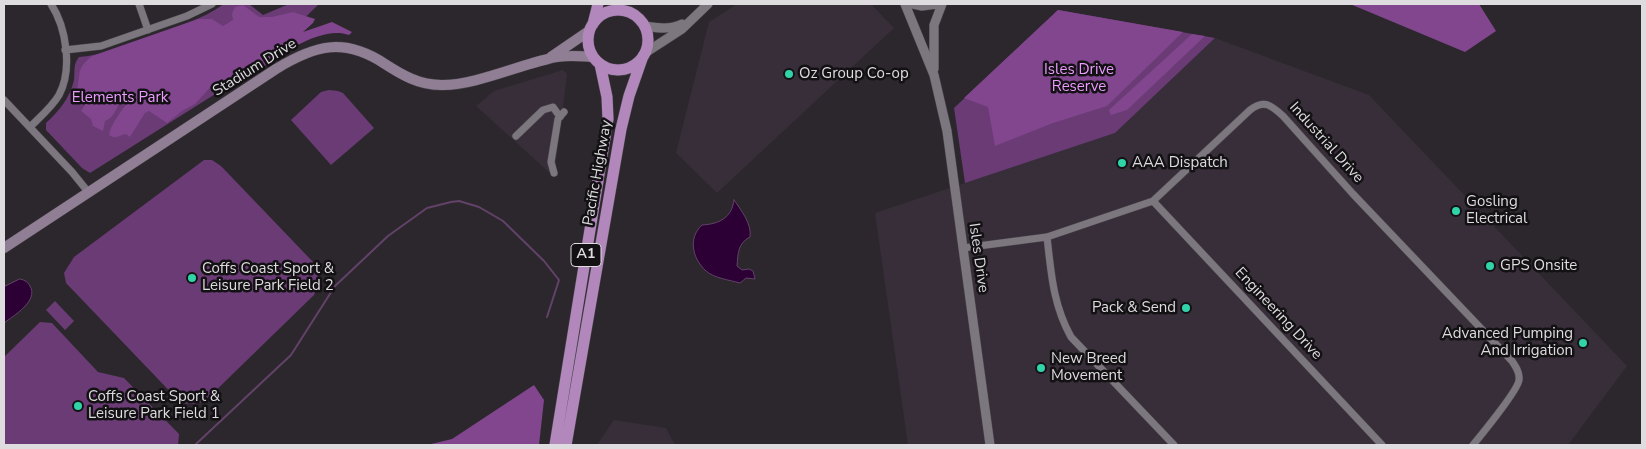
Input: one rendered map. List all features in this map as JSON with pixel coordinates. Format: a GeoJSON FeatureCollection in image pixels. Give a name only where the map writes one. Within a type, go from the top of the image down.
{"type":"FeatureCollection","features":[{"type":"Feature","properties":{"kind":"highway","name":"A1"},"geometry":{"type":"LineString","coordinates":[[597,60],[589,48],[591,28],[598,4]]}},
{"type":"Feature","properties":{"kind":"highway"},"geometry":{"type":"LineString","coordinates":[[633,4],[637,16],[645,26]]}},
{"type":"Feature","properties":{"kind":"highway"},"geometry":{"type":"LineString","coordinates":[[591,28],[598,17],[607,12],[628,11],[637,16]]}},
{"type":"Feature","properties":{"kind":"highway","name":"A1"},"geometry":{"type":"LineString","coordinates":[[644,54],[648,45],[648,35],[645,26]]}},
{"type":"Feature","properties":{"kind":"highway"},"geometry":{"type":"LineString","coordinates":[[597,60],[610,69],[620,70],[634,65],[644,54]]}},
{"type":"Feature","properties":{"kind":"highway","name":"Pacific Highway"},"geometry":{"type":"LineString","coordinates":[[566,445],[621,128],[629,96],[644,54]]}},
{"type":"Feature","properties":{"kind":"highway","name":"Pacific Highway"},"geometry":{"type":"LineString","coordinates":[[556,445],[608,119],[607,97],[597,60]]}},
{"type":"Feature","properties":{"kind":"main road","name":"Stadium Drive"},"geometry":{"type":"LineString","coordinates":[[550,58],[591,28]]}},
{"type":"Feature","properties":{"kind":"main road","name":"Stadium Drive"},"geometry":{"type":"LineString","coordinates":[[4,248],[276,69],[297,56],[318,48],[353,49],[368,54],[414,80],[441,85],[466,82],[550,58],[597,60]]}},
{"type":"Feature","properties":{"kind":"street"},"geometry":{"type":"LineString","coordinates":[[30,127],[51,106],[59,94],[64,78],[65,50],[62,26],[51,4]]}},
{"type":"Feature","properties":{"kind":"street"},"geometry":{"type":"LineString","coordinates":[[139,4],[148,30]]}},
{"type":"Feature","properties":{"kind":"street"},"geometry":{"type":"LineString","coordinates":[[65,50],[88,49],[101,46],[187,16],[212,4]]}},
{"type":"Feature","properties":{"kind":"street"},"geometry":{"type":"LineString","coordinates":[[644,54],[674,34],[708,4]]}},
{"type":"Feature","properties":{"kind":"street"},"geometry":{"type":"LineString","coordinates":[[905,4],[934,75]]}},
{"type":"Feature","properties":{"kind":"street"},"geometry":{"type":"LineString","coordinates":[[913,4],[928,6],[937,4]]}},
{"type":"Feature","properties":{"kind":"street"},"geometry":{"type":"LineString","coordinates":[[934,75],[934,25],[942,4]]}},
{"type":"Feature","properties":{"kind":"street"},"geometry":{"type":"LineString","coordinates":[[645,26],[662,29],[672,28],[691,19]]}},
{"type":"Feature","properties":{"kind":"street","name":"Isles Drive"},"geometry":{"type":"LineString","coordinates":[[934,75],[947,131],[990,445]]}},
{"type":"Feature","properties":{"kind":"street"},"geometry":{"type":"LineString","coordinates":[[4,100],[72,172],[89,193]]}},
{"type":"Feature","properties":{"kind":"street","name":"Industrial Drive"},"geometry":{"type":"LineString","coordinates":[[963,248],[1047,237],[1153,201],[1250,110],[1258,104],[1265,104],[1276,109],[1432,279],[1512,361],[1517,369],[1520,378],[1518,384],[1473,445]]}},
{"type":"Feature","properties":{"kind":"street"},"geometry":{"type":"LineString","coordinates":[[516,136],[543,110],[553,107],[562,114],[558,119],[551,162],[554,173]]}},
{"type":"Feature","properties":{"kind":"street","name":"Engineering Drive"},"geometry":{"type":"LineString","coordinates":[[1153,201],[1382,445]]}},
{"type":"Feature","properties":{"kind":"street"},"geometry":{"type":"LineString","coordinates":[[1047,237],[1053,286],[1060,318],[1071,337],[1174,445]]}},
{"type":"Feature","properties":{"kind":"shaded area"},"geometry":{"type":"Polygon","coordinates":[[[737,4],[871,4],[894,28],[717,193],[676,153],[709,22],[737,4]]]}},
{"type":"Feature","properties":{"kind":"shaded area"},"geometry":{"type":"Polygon","coordinates":[[[1215,38],[1369,95],[1627,366],[1568,445],[908,445],[875,213],[1115,133],[1215,38]]]}},
{"type":"Feature","properties":{"kind":"shaded area"},"geometry":{"type":"Polygon","coordinates":[[[563,70],[567,74],[556,162],[552,175],[476,106],[494,91],[563,70]]]}},
{"type":"Feature","properties":{"kind":"shaded area"},"geometry":{"type":"Polygon","coordinates":[[[734,200],[745,217],[750,232],[750,237],[743,242],[739,249],[737,266],[742,270],[749,269],[753,271],[755,279],[746,278],[740,283],[717,277],[706,271],[695,254],[693,242],[702,225],[714,223],[727,216],[731,211],[734,200]]]}},
{"type":"Feature","properties":{"kind":"shaded area"},"geometry":{"type":"Polygon","coordinates":[[[20,279],[26,281],[29,285],[32,292],[31,297],[24,308],[4,323],[4,287],[20,279]]]}},
{"type":"Feature","properties":{"kind":"shaded area"},"geometry":{"type":"Polygon","coordinates":[[[614,420],[666,428],[675,445],[597,445],[614,420]]]}},
{"type":"Feature","properties":{"kind":"green space","name":"Elements Park"},"geometry":{"type":"Polygon","coordinates":[[[224,4],[249,4],[263,15],[289,4],[319,4],[247,74],[90,173],[82,168],[46,130],[46,123],[60,109],[70,93],[74,80],[75,65],[79,57],[106,52],[150,37],[198,19],[224,4]]]}},
{"type":"Feature","properties":{"kind":"green space"},"geometry":{"type":"Polygon","coordinates":[[[1350,4],[1479,4],[1496,31],[1465,52],[1350,4]]]}},
{"type":"Feature","properties":{"kind":"green space","name":"Elements Park"},"geometry":{"type":"Polygon","coordinates":[[[243,5],[259,17],[272,17],[293,12],[315,19],[303,32],[332,22],[352,32],[349,35],[339,33],[327,34],[303,42],[280,55],[248,78],[216,81],[195,104],[182,111],[167,123],[149,111],[145,113],[130,137],[126,134],[116,137],[109,135],[114,122],[127,103],[125,100],[120,102],[113,116],[105,121],[103,131],[93,126],[91,119],[81,111],[85,105],[83,97],[77,90],[80,71],[83,64],[92,56],[198,19],[212,19],[223,26],[233,20],[232,14],[235,7],[243,5]]]}},
{"type":"Feature","properties":{"kind":"green space","name":"Isles Drive Reserve"},"geometry":{"type":"Polygon","coordinates":[[[1058,10],[1215,38],[1115,133],[965,183],[954,108],[1058,10]]]}},
{"type":"Feature","properties":{"kind":"green space","name":"Isles Drive Reserve"},"geometry":{"type":"Polygon","coordinates":[[[1058,10],[1183,32],[1107,106],[1053,123],[995,146],[988,107],[964,98],[1058,10]]]}},
{"type":"Feature","properties":{"kind":"green space"},"geometry":{"type":"Polygon","coordinates":[[[1192,34],[1205,36],[1127,110],[1111,115],[1109,110],[1192,34]]]}},
{"type":"Feature","properties":{"kind":"green space"},"geometry":{"type":"Polygon","coordinates":[[[329,90],[343,93],[374,128],[331,165],[291,120],[321,92],[329,90]]]}},
{"type":"Feature","properties":{"kind":"green space","name":"Coffs Coast Sport & Leisure Park Field 2"},"geometry":{"type":"Polygon","coordinates":[[[204,160],[212,160],[221,166],[314,263],[318,279],[314,295],[204,402],[192,404],[181,403],[66,283],[64,273],[74,257],[204,160]]]}},
{"type":"Feature","properties":{"kind":"green space"},"geometry":{"type":"Polygon","coordinates":[[[55,301],[74,321],[65,330],[46,310],[55,301]]]}},
{"type":"Feature","properties":{"kind":"green space","name":"Coffs Coast Sport & Leisure Park Field 1"},"geometry":{"type":"Polygon","coordinates":[[[40,322],[52,323],[98,372],[124,378],[179,434],[178,445],[4,445],[4,357],[40,322]]]}},
{"type":"Feature","properties":{"kind":"green space"},"geometry":{"type":"Polygon","coordinates":[[[534,385],[544,400],[539,445],[427,445],[452,439],[534,385]]]}},
{"type":"Feature","properties":{"kind":"waterway"},"geometry":{"type":"LineString","coordinates":[[195,445],[291,355],[335,286],[388,236],[427,208],[459,201],[479,207],[503,221],[544,261],[559,280],[547,317]]}},
{"type":"Feature","properties":{"kind":"place","name":"Oz Group Co-op"},"geometry":{"type":"Point","coordinates":[789,74]}},
{"type":"Feature","properties":{"kind":"place","name":"AAA Dispatch"},"geometry":{"type":"Point","coordinates":[1122,163]}},
{"type":"Feature","properties":{"kind":"place","name":"Gosling Electrical"},"geometry":{"type":"Point","coordinates":[1456,211]}},
{"type":"Feature","properties":{"kind":"place","name":"GPS Onsite"},"geometry":{"type":"Point","coordinates":[1490,266]}},
{"type":"Feature","properties":{"kind":"place","name":"Coffs Coast Sport & Leisure Park Field 2"},"geometry":{"type":"Point","coordinates":[192,278]}},
{"type":"Feature","properties":{"kind":"place","name":"Pack & Send"},"geometry":{"type":"Point","coordinates":[1186,308]}},
{"type":"Feature","properties":{"kind":"place","name":"Advanced Pumping And Irrigation"},"geometry":{"type":"Point","coordinates":[1583,343]}},
{"type":"Feature","properties":{"kind":"place","name":"New Breed Movement"},"geometry":{"type":"Point","coordinates":[1041,368]}},
{"type":"Feature","properties":{"kind":"place","name":"Coffs Coast Sport & Leisure Park Field 1"},"geometry":{"type":"Point","coordinates":[78,406]}}]}
